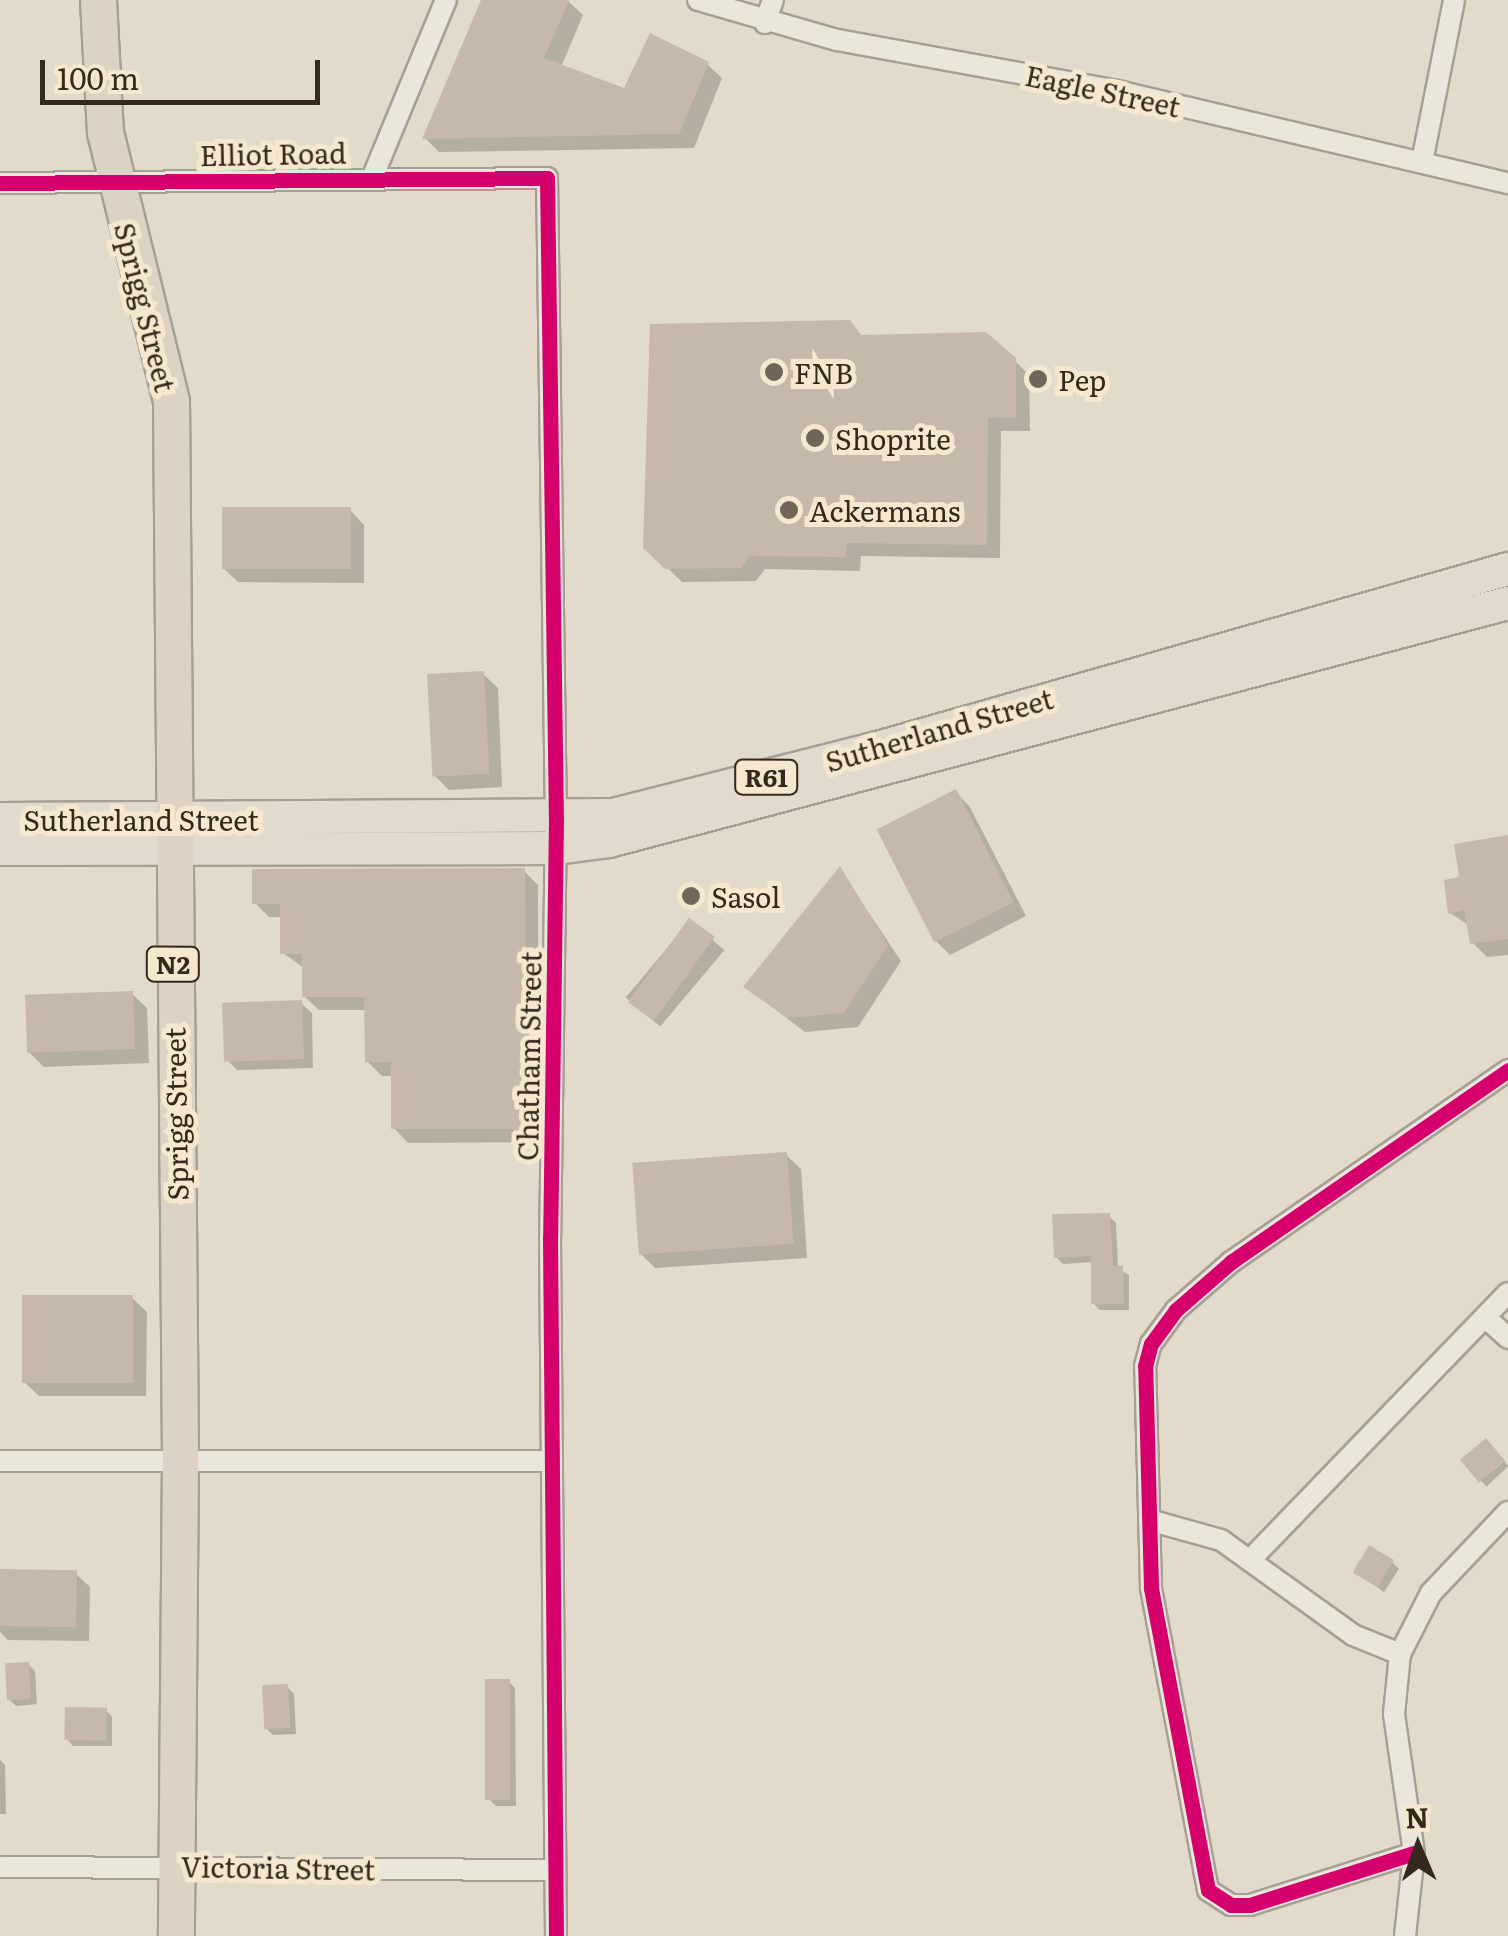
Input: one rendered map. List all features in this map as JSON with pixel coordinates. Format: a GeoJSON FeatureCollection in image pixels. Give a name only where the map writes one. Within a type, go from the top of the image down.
{"type":"FeatureCollection","features":[{"type":"Feature","properties":{"kind":"highway","name":"Sprigg Street"},"geometry":{"type":"LineString","coordinates":[[98,0],[99,73],[114,180],[171,402],[171,836],[180,1462],[176,1936]]}},
{"type":"Feature","properties":{"kind":"main road","name":"Sutherland Street"},"geometry":{"type":"LineString","coordinates":[[556,834],[613,815],[874,750],[1508,569]]}},
{"type":"Feature","properties":{"kind":"main road","name":"Sutherland Street"},"geometry":{"type":"LineString","coordinates":[[0,849],[171,836],[655,830],[1508,603]]}},
{"type":"Feature","properties":{"kind":"main road","name":"Sutherland Street"},"geometry":{"type":"LineString","coordinates":[[0,819],[171,836]]}},
{"type":"Feature","properties":{"kind":"street"},"geometry":{"type":"LineString","coordinates":[[373,176],[446,0]]}},
{"type":"Feature","properties":{"kind":"street","name":"Eagle Street"},"geometry":{"type":"LineString","coordinates":[[698,0],[765,23],[1122,92],[1508,184]]}},
{"type":"Feature","properties":{"kind":"street"},"geometry":{"type":"LineString","coordinates":[[765,23],[774,0]]}},
{"type":"Feature","properties":{"kind":"street"},"geometry":{"type":"LineString","coordinates":[[1422,162],[1454,0]]}},
{"type":"Feature","properties":{"kind":"street","name":"Elliot Road"},"geometry":{"type":"LineString","coordinates":[[0,183],[373,176],[547,178]]}},
{"type":"Feature","properties":{"kind":"street","name":"Chatham Street"},"geometry":{"type":"LineString","coordinates":[[547,178],[556,834],[552,1461],[556,1936]]}},
{"type":"Feature","properties":{"kind":"street"},"geometry":{"type":"LineString","coordinates":[[1414,1853],[1250,1906],[1231,1905],[1208,1890],[1150,1588],[1145,1366],[1151,1344],[1176,1310],[1230,1262],[1508,1070]]}},
{"type":"Feature","properties":{"kind":"street"},"geometry":{"type":"LineString","coordinates":[[1250,1560],[1508,1293]]}},
{"type":"Feature","properties":{"kind":"street"},"geometry":{"type":"LineString","coordinates":[[1486,1318],[1508,1338]]}},
{"type":"Feature","properties":{"kind":"street"},"geometry":{"type":"LineString","coordinates":[[0,1461],[552,1461]]}},
{"type":"Feature","properties":{"kind":"street"},"geometry":{"type":"LineString","coordinates":[[1405,1936],[1414,1853],[1394,1714],[1400,1654],[1431,1593],[1508,1512]]}},
{"type":"Feature","properties":{"kind":"street"},"geometry":{"type":"LineString","coordinates":[[1149,1520],[1195,1530],[1250,1560],[1352,1635],[1400,1654]]}},
{"type":"Feature","properties":{"kind":"street","name":"Victoria Street"},"geometry":{"type":"LineString","coordinates":[[0,1866],[556,1870]]}},
{"type":"Feature","properties":{"kind":"building"},"geometry":{"type":"Polygon","coordinates":[[[481,0],[569,0],[544,58],[624,88],[650,33],[709,62],[679,134],[422,139],[481,0]]]}},
{"type":"Feature","properties":{"kind":"building"},"geometry":{"type":"Polygon","coordinates":[[[850,320],[861,335],[986,332],[1016,358],[1016,418],[988,417],[987,545],[847,543],[846,557],[750,556],[741,568],[665,569],[643,548],[650,324],[850,320]]]}},
{"type":"Feature","properties":{"kind":"building"},"geometry":{"type":"Polygon","coordinates":[[[222,507],[351,507],[351,569],[222,569],[222,507]]]}},
{"type":"Feature","properties":{"kind":"building"},"geometry":{"type":"Polygon","coordinates":[[[484,671],[489,774],[432,777],[427,674],[484,671]]]}},
{"type":"Feature","properties":{"kind":"building"},"geometry":{"type":"Polygon","coordinates":[[[956,789],[1014,902],[934,943],[877,829],[956,789]]]}},
{"type":"Feature","properties":{"kind":"building"},"geometry":{"type":"Polygon","coordinates":[[[1508,835],[1508,939],[1470,944],[1464,910],[1448,914],[1444,880],[1459,877],[1454,844],[1508,835]]]}},
{"type":"Feature","properties":{"kind":"building"},"geometry":{"type":"Polygon","coordinates":[[[840,866],[888,945],[844,1013],[788,1018],[743,987],[840,866]]]}},
{"type":"Feature","properties":{"kind":"building"},"geometry":{"type":"Polygon","coordinates":[[[525,868],[526,1129],[391,1129],[391,1062],[365,1062],[364,997],[302,997],[302,954],[280,954],[280,904],[252,904],[252,869],[525,868]]]}},
{"type":"Feature","properties":{"kind":"building"},"geometry":{"type":"Polygon","coordinates":[[[689,918],[715,937],[654,1021],[628,1002],[689,918]]]}},
{"type":"Feature","properties":{"kind":"building"},"geometry":{"type":"Polygon","coordinates":[[[133,991],[135,1049],[27,1053],[25,995],[133,991]]]}},
{"type":"Feature","properties":{"kind":"building"},"geometry":{"type":"Polygon","coordinates":[[[302,1000],[304,1059],[224,1062],[222,1003],[302,1000]]]}},
{"type":"Feature","properties":{"kind":"building"},"geometry":{"type":"Polygon","coordinates":[[[787,1152],[793,1244],[639,1255],[632,1163],[787,1152]]]}},
{"type":"Feature","properties":{"kind":"building"},"geometry":{"type":"Polygon","coordinates":[[[1110,1213],[1113,1266],[1123,1266],[1124,1304],[1091,1304],[1091,1256],[1054,1258],[1052,1214],[1110,1213]]]}},
{"type":"Feature","properties":{"kind":"building"},"geometry":{"type":"Polygon","coordinates":[[[22,1295],[133,1295],[133,1383],[22,1383],[22,1295]]]}},
{"type":"Feature","properties":{"kind":"building"},"geometry":{"type":"Polygon","coordinates":[[[1486,1438],[1505,1461],[1479,1483],[1460,1460],[1486,1438]]]}},
{"type":"Feature","properties":{"kind":"building"},"geometry":{"type":"Polygon","coordinates":[[[1369,1545],[1394,1560],[1377,1587],[1353,1572],[1369,1545]]]}},
{"type":"Feature","properties":{"kind":"building"},"geometry":{"type":"Polygon","coordinates":[[[0,1569],[77,1570],[76,1627],[0,1626],[0,1569]]]}},
{"type":"Feature","properties":{"kind":"building"},"geometry":{"type":"Polygon","coordinates":[[[29,1662],[31,1699],[7,1700],[5,1663],[29,1662]]]}},
{"type":"Feature","properties":{"kind":"building"},"geometry":{"type":"Polygon","coordinates":[[[485,1679],[510,1679],[510,1800],[485,1800],[485,1679]]]}},
{"type":"Feature","properties":{"kind":"building"},"geometry":{"type":"Polygon","coordinates":[[[288,1684],[290,1728],[264,1729],[262,1685],[288,1684]]]}},
{"type":"Feature","properties":{"kind":"building"},"geometry":{"type":"Polygon","coordinates":[[[65,1707],[107,1708],[106,1741],[64,1740],[65,1707]]]}},
{"type":"Feature","properties":{"kind":"cycle path"},"geometry":{"type":"LineString","coordinates":[[0,183],[547,178],[556,819],[550,1238],[556,1936]]}},
{"type":"Feature","properties":{"kind":"cycle path"},"geometry":{"type":"LineString","coordinates":[[1414,1853],[1250,1905],[1231,1905],[1208,1890],[1151,1588],[1145,1366],[1151,1344],[1176,1310],[1231,1262],[1508,1070]]}},
{"type":"Feature","properties":{"kind":"place","name":"FNB"},"geometry":{"type":"Point","coordinates":[774,372]}},
{"type":"Feature","properties":{"kind":"place","name":"Pep"},"geometry":{"type":"Point","coordinates":[1038,379]}},
{"type":"Feature","properties":{"kind":"place","name":"Shoprite"},"geometry":{"type":"Point","coordinates":[815,438]}},
{"type":"Feature","properties":{"kind":"place","name":"Ackermans"},"geometry":{"type":"Point","coordinates":[789,510]}},
{"type":"Feature","properties":{"kind":"place","name":"Sasol"},"geometry":{"type":"Point","coordinates":[691,896]}}]}
